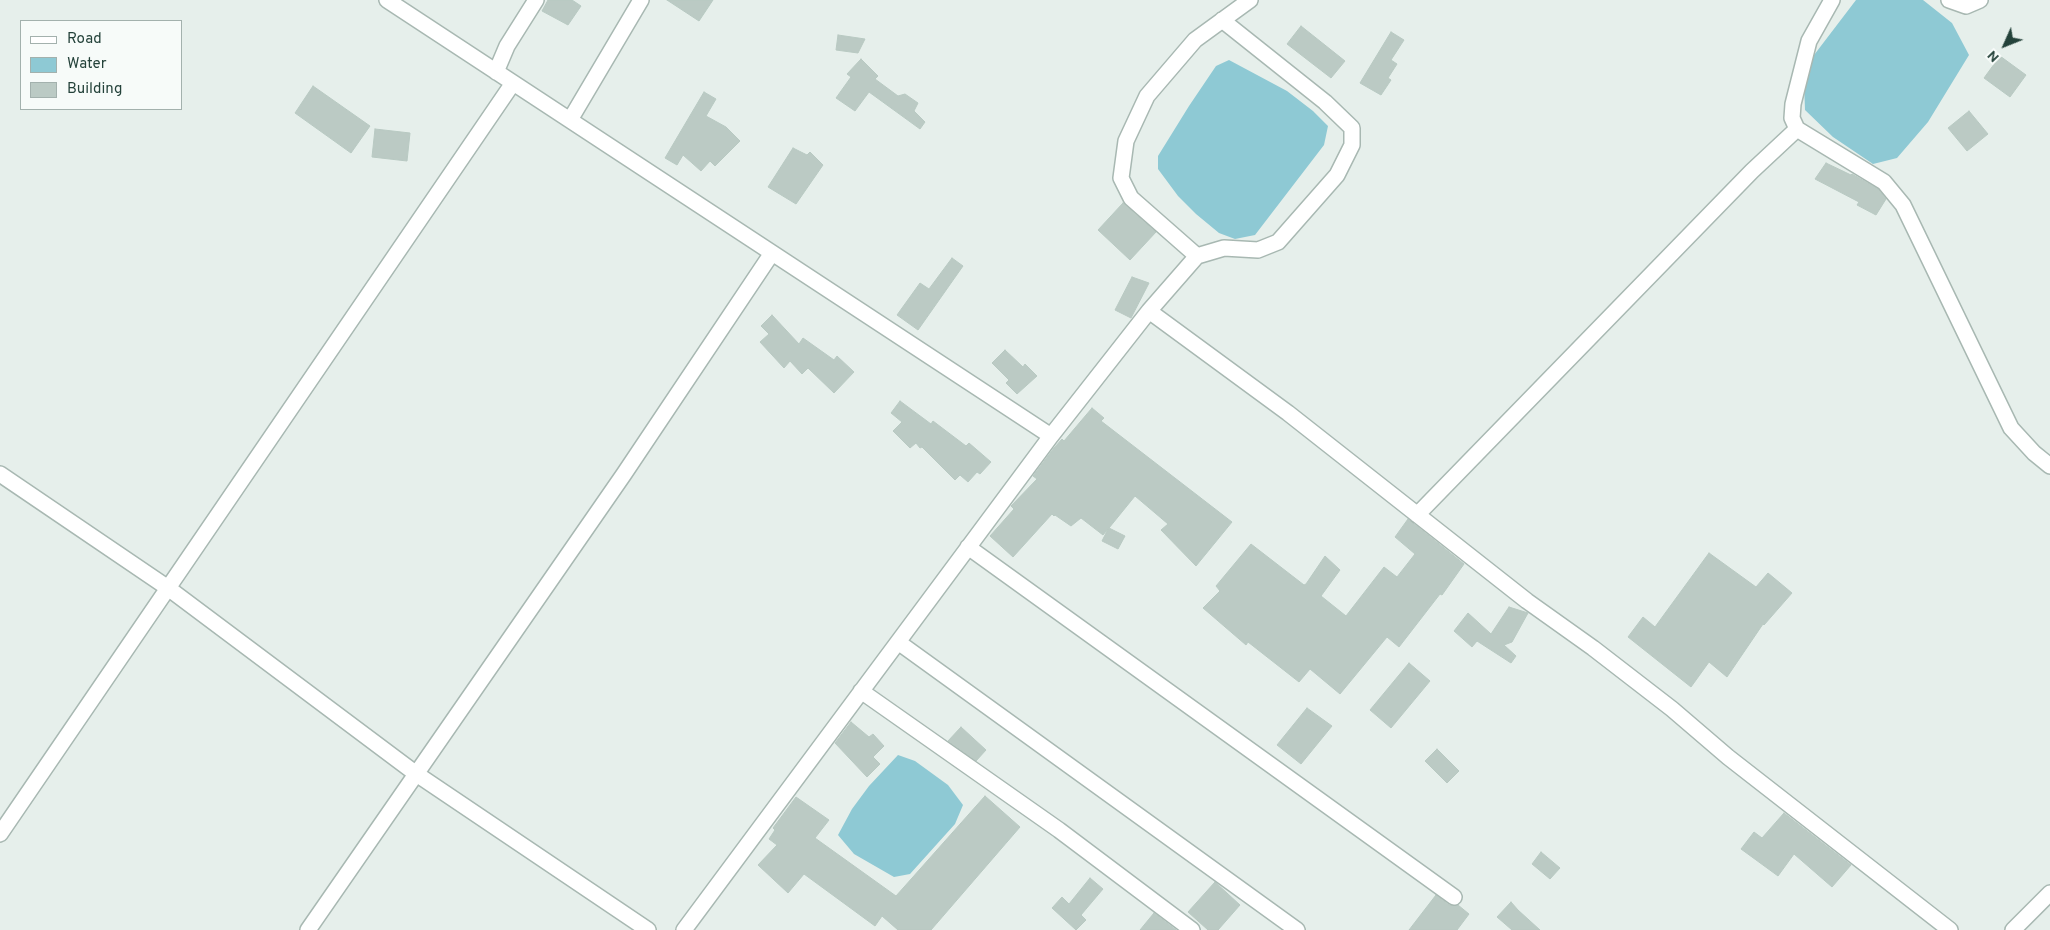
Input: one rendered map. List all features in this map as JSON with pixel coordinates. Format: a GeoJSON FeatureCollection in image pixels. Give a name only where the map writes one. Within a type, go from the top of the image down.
{"type":"FeatureCollection","features":[{"type":"Feature","properties":{"kind":"street"},"geometry":{"type":"LineString","coordinates":[[387,0],[1051,436]]}},
{"type":"Feature","properties":{"kind":"street"},"geometry":{"type":"LineString","coordinates":[[496,72],[507,46],[536,0]]}},
{"type":"Feature","properties":{"kind":"street"},"geometry":{"type":"LineString","coordinates":[[570,120],[640,0]]}},
{"type":"Feature","properties":{"kind":"street"},"geometry":{"type":"LineString","coordinates":[[1197,256],[1131,198],[1121,178],[1126,141],[1146,96],[1195,40],[1250,0]]}},
{"type":"Feature","properties":{"kind":"street"},"geometry":{"type":"LineString","coordinates":[[1832,0],[1809,41],[1793,104],[1792,118],[1797,129],[1884,182],[1903,205],[2011,428],[2034,454],[2050,466]]}},
{"type":"Feature","properties":{"kind":"street"},"geometry":{"type":"LineString","coordinates":[[1949,0],[1966,6],[1980,0]]}},
{"type":"Feature","properties":{"kind":"street"},"geometry":{"type":"LineString","coordinates":[[684,930],[1051,436],[1149,311],[1197,256],[1224,248],[1258,250],[1278,242],[1337,175],[1352,145],[1352,128],[1325,102],[1222,20]]}},
{"type":"Feature","properties":{"kind":"street"},"geometry":{"type":"LineString","coordinates":[[0,834],[513,83]]}},
{"type":"Feature","properties":{"kind":"street"},"geometry":{"type":"LineString","coordinates":[[1417,515],[1752,171],[1797,129]]}},
{"type":"Feature","properties":{"kind":"street"},"geometry":{"type":"LineString","coordinates":[[308,930],[624,474],[772,253]]}},
{"type":"Feature","properties":{"kind":"street"},"geometry":{"type":"LineString","coordinates":[[1149,311],[1288,414],[1527,601],[1593,648],[1672,709],[1728,757],[1950,930]]}},
{"type":"Feature","properties":{"kind":"street"},"geometry":{"type":"LineString","coordinates":[[0,474],[168,588],[415,773],[648,930]]}},
{"type":"Feature","properties":{"kind":"street"},"geometry":{"type":"LineString","coordinates":[[968,547],[1454,897]]}},
{"type":"Feature","properties":{"kind":"street"},"geometry":{"type":"LineString","coordinates":[[898,642],[1297,930]]}},
{"type":"Feature","properties":{"kind":"street"},"geometry":{"type":"LineString","coordinates":[[861,691],[1059,830],[1191,930]]}},
{"type":"Feature","properties":{"kind":"street"},"geometry":{"type":"LineString","coordinates":[[2013,930],[2050,893]]}},
{"type":"Feature","properties":{"kind":"water"},"geometry":{"type":"Polygon","coordinates":[[[1856,0],[1923,0],[1952,23],[1969,55],[1928,122],[1897,158],[1873,164],[1833,137],[1805,110],[1804,82],[1811,59],[1856,0]]]}},
{"type":"Feature","properties":{"kind":"water"},"geometry":{"type":"Polygon","coordinates":[[[1229,60],[1287,91],[1313,111],[1328,126],[1324,145],[1255,235],[1235,239],[1219,233],[1196,214],[1178,196],[1158,169],[1158,156],[1189,106],[1216,66],[1229,60]]]}},
{"type":"Feature","properties":{"kind":"water"},"geometry":{"type":"Polygon","coordinates":[[[898,755],[915,761],[948,785],[963,805],[955,824],[910,874],[894,877],[854,854],[838,835],[852,809],[869,786],[898,755]]]}},
{"type":"Feature","properties":{"kind":"building"},"geometry":{"type":"Polygon","coordinates":[[[548,0],[572,0],[581,6],[568,25],[542,11],[548,0]]]}},
{"type":"Feature","properties":{"kind":"building"},"geometry":{"type":"Polygon","coordinates":[[[667,0],[713,0],[699,21],[667,0]]]}},
{"type":"Feature","properties":{"kind":"building"},"geometry":{"type":"Polygon","coordinates":[[[1301,26],[1345,61],[1331,78],[1287,44],[1301,26]]]}},
{"type":"Feature","properties":{"kind":"building"},"geometry":{"type":"Polygon","coordinates":[[[1391,32],[1404,40],[1391,60],[1397,64],[1388,78],[1391,80],[1381,95],[1360,83],[1391,32]]]}},
{"type":"Feature","properties":{"kind":"building"},"geometry":{"type":"Polygon","coordinates":[[[838,35],[865,39],[858,53],[836,50],[838,35]]]}},
{"type":"Feature","properties":{"kind":"building"},"geometry":{"type":"Polygon","coordinates":[[[2000,56],[2026,75],[2010,97],[1984,78],[2000,56]]]}},
{"type":"Feature","properties":{"kind":"building"},"geometry":{"type":"Polygon","coordinates":[[[861,59],[878,76],[875,79],[898,96],[905,94],[918,103],[914,111],[925,122],[920,129],[869,92],[855,111],[836,98],[851,77],[847,74],[861,59]]]}},
{"type":"Feature","properties":{"kind":"building"},"geometry":{"type":"Polygon","coordinates":[[[313,86],[370,126],[351,153],[295,113],[313,86]]]}},
{"type":"Feature","properties":{"kind":"building"},"geometry":{"type":"Polygon","coordinates":[[[704,92],[716,99],[706,116],[726,127],[740,141],[715,166],[710,161],[701,171],[683,155],[677,165],[665,158],[704,92]]]}},
{"type":"Feature","properties":{"kind":"building"},"geometry":{"type":"Polygon","coordinates":[[[1969,111],[1988,134],[1967,151],[1948,128],[1969,111]]]}},
{"type":"Feature","properties":{"kind":"building"},"geometry":{"type":"Polygon","coordinates":[[[375,129],[410,133],[407,161],[372,157],[375,129]]]}},
{"type":"Feature","properties":{"kind":"building"},"geometry":{"type":"Polygon","coordinates":[[[793,148],[807,155],[810,152],[823,165],[796,204],[768,187],[793,148]]]}},
{"type":"Feature","properties":{"kind":"building"},"geometry":{"type":"Polygon","coordinates":[[[1826,163],[1852,174],[1878,189],[1886,199],[1876,215],[1857,205],[1859,202],[1815,179],[1826,163]]]}},
{"type":"Feature","properties":{"kind":"building"},"geometry":{"type":"Polygon","coordinates":[[[1123,203],[1156,232],[1130,260],[1098,230],[1123,203]]]}},
{"type":"Feature","properties":{"kind":"building"},"geometry":{"type":"Polygon","coordinates":[[[952,258],[963,266],[918,330],[897,315],[920,283],[929,289],[952,258]]]}},
{"type":"Feature","properties":{"kind":"building"},"geometry":{"type":"Polygon","coordinates":[[[1132,277],[1149,283],[1131,318],[1115,310],[1132,277]]]}},
{"type":"Feature","properties":{"kind":"building"},"geometry":{"type":"Polygon","coordinates":[[[772,315],[799,344],[803,338],[834,360],[837,356],[854,372],[834,393],[808,368],[802,374],[790,361],[784,368],[760,342],[769,334],[761,326],[772,315]]]}},
{"type":"Feature","properties":{"kind":"building"},"geometry":{"type":"Polygon","coordinates":[[[1005,350],[1023,367],[1025,364],[1037,376],[1017,394],[1006,383],[1009,380],[992,363],[1005,350]]]}},
{"type":"Feature","properties":{"kind":"building"},"geometry":{"type":"Polygon","coordinates":[[[900,401],[931,424],[933,421],[966,446],[969,443],[991,462],[980,474],[977,472],[968,482],[960,475],[955,480],[922,447],[920,448],[916,443],[910,448],[893,431],[902,422],[891,413],[900,401]]]}},
{"type":"Feature","properties":{"kind":"building"},"geometry":{"type":"Polygon","coordinates":[[[1092,408],[1104,418],[1101,421],[1232,522],[1196,566],[1161,530],[1168,524],[1135,496],[1109,528],[1125,536],[1118,549],[1102,541],[1108,529],[1103,535],[1081,518],[1071,526],[1052,514],[1013,557],[990,536],[1014,509],[1011,506],[1037,479],[1033,476],[1054,448],[1062,439],[1064,441],[1092,408]]]}},
{"type":"Feature","properties":{"kind":"building"},"geometry":{"type":"Polygon","coordinates":[[[1408,519],[1464,564],[1442,595],[1440,594],[1399,647],[1387,637],[1340,694],[1310,669],[1299,682],[1248,642],[1246,645],[1203,608],[1220,591],[1216,586],[1251,544],[1304,585],[1325,556],[1340,570],[1321,596],[1346,616],[1384,567],[1397,577],[1415,554],[1395,537],[1408,519]]]}},
{"type":"Feature","properties":{"kind":"building"},"geometry":{"type":"Polygon","coordinates":[[[1709,553],[1756,587],[1768,573],[1792,593],[1763,624],[1727,677],[1709,662],[1691,687],[1628,637],[1643,617],[1655,627],[1709,553]]]}},
{"type":"Feature","properties":{"kind":"building"},"geometry":{"type":"Polygon","coordinates":[[[1509,607],[1528,613],[1512,642],[1504,645],[1516,656],[1511,663],[1477,641],[1472,647],[1454,631],[1468,613],[1491,634],[1509,607]]]}},
{"type":"Feature","properties":{"kind":"building"},"geometry":{"type":"Polygon","coordinates":[[[1409,663],[1430,681],[1391,728],[1370,710],[1409,663]]]}},
{"type":"Feature","properties":{"kind":"building"},"geometry":{"type":"Polygon","coordinates":[[[1307,708],[1332,726],[1301,764],[1277,745],[1307,708]]]}},
{"type":"Feature","properties":{"kind":"building"},"geometry":{"type":"Polygon","coordinates":[[[851,722],[869,737],[873,734],[884,746],[873,757],[880,764],[867,777],[835,743],[851,722]]]}},
{"type":"Feature","properties":{"kind":"building"},"geometry":{"type":"Polygon","coordinates":[[[961,727],[986,750],[976,761],[948,741],[961,727]]]}},
{"type":"Feature","properties":{"kind":"building"},"geometry":{"type":"Polygon","coordinates":[[[1437,749],[1459,771],[1447,783],[1425,761],[1437,749]]]}},
{"type":"Feature","properties":{"kind":"building"},"geometry":{"type":"Polygon","coordinates":[[[985,796],[1020,827],[931,930],[898,930],[882,916],[875,926],[804,874],[788,893],[758,865],[777,845],[769,839],[775,830],[773,828],[796,797],[829,820],[815,838],[896,896],[985,796]]]}},
{"type":"Feature","properties":{"kind":"building"},"geometry":{"type":"Polygon","coordinates":[[[1784,813],[1851,865],[1832,887],[1794,854],[1778,876],[1741,849],[1754,832],[1762,838],[1784,813]]]}},
{"type":"Feature","properties":{"kind":"building"},"geometry":{"type":"Polygon","coordinates":[[[1541,852],[1560,868],[1550,879],[1532,864],[1541,852]]]}},
{"type":"Feature","properties":{"kind":"building"},"geometry":{"type":"Polygon","coordinates":[[[1090,878],[1103,889],[1081,915],[1086,920],[1076,930],[1052,908],[1062,897],[1069,904],[1090,878]]]}},
{"type":"Feature","properties":{"kind":"building"},"geometry":{"type":"Polygon","coordinates":[[[1215,882],[1240,905],[1218,930],[1208,930],[1188,912],[1215,882]]]}},
{"type":"Feature","properties":{"kind":"building"},"geometry":{"type":"Polygon","coordinates":[[[1436,895],[1449,905],[1458,905],[1469,914],[1457,930],[1409,930],[1436,895]]]}},
{"type":"Feature","properties":{"kind":"building"},"geometry":{"type":"Polygon","coordinates":[[[1511,902],[1540,930],[1512,930],[1497,917],[1511,902]]]}},
{"type":"Feature","properties":{"kind":"building"},"geometry":{"type":"Polygon","coordinates":[[[1154,913],[1176,930],[1140,930],[1154,913]]]}}]}
